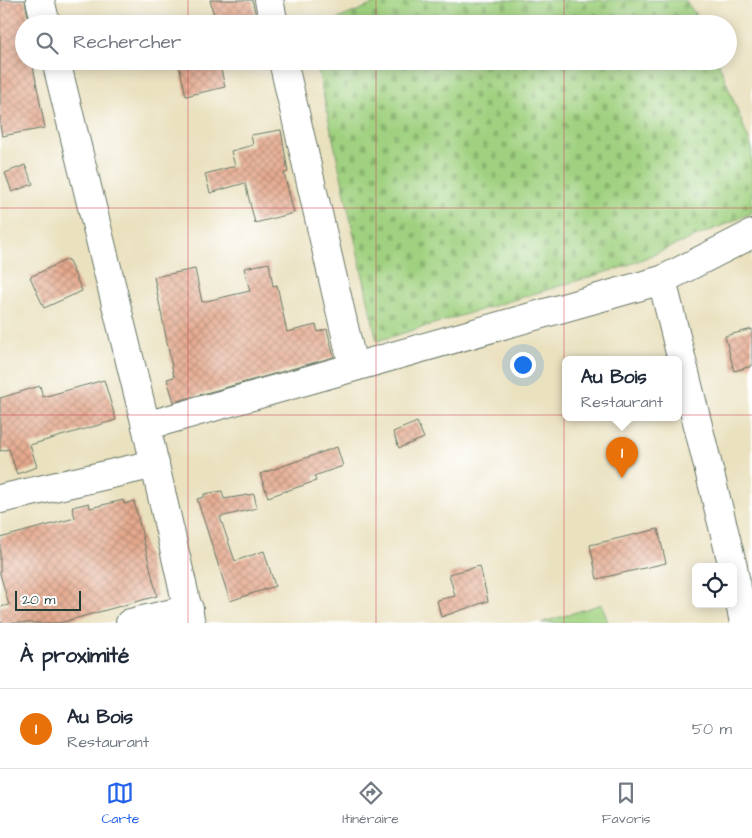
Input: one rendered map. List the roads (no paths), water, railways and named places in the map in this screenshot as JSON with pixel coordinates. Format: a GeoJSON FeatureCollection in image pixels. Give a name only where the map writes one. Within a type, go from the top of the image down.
{"type":"FeatureCollection","features":[{"type":"Feature","properties":{"kind":"street"},"geometry":{"type":"LineString","coordinates":[[40,0],[44,15]]}},
{"type":"Feature","properties":{"kind":"street"},"geometry":{"type":"LineString","coordinates":[[269,0],[272,15]]}},
{"type":"Feature","properties":{"kind":"street"},"geometry":{"type":"LineString","coordinates":[[58,70],[146,426],[190,616],[130,623]]}},
{"type":"Feature","properties":{"kind":"street"},"geometry":{"type":"LineString","coordinates":[[285,70],[353,366]]}},
{"type":"Feature","properties":{"kind":"street"},"geometry":{"type":"LineString","coordinates":[[146,426],[662,280],[752,234]]}},
{"type":"Feature","properties":{"kind":"street"},"geometry":{"type":"LineString","coordinates":[[662,280],[681,356]]}},
{"type":"Feature","properties":{"kind":"street"},"geometry":{"type":"LineString","coordinates":[[682,361],[732,563]]}},
{"type":"Feature","properties":{"kind":"street"},"geometry":{"type":"LineString","coordinates":[[0,499],[155,464]]}},
{"type":"Feature","properties":{"kind":"street"},"geometry":{"type":"LineString","coordinates":[[737,587],[744,623]]}},
{"type":"Feature","properties":{"kind":"place","name":"Au Bois"},"geometry":{"type":"Point","coordinates":[622,478]}}]}
